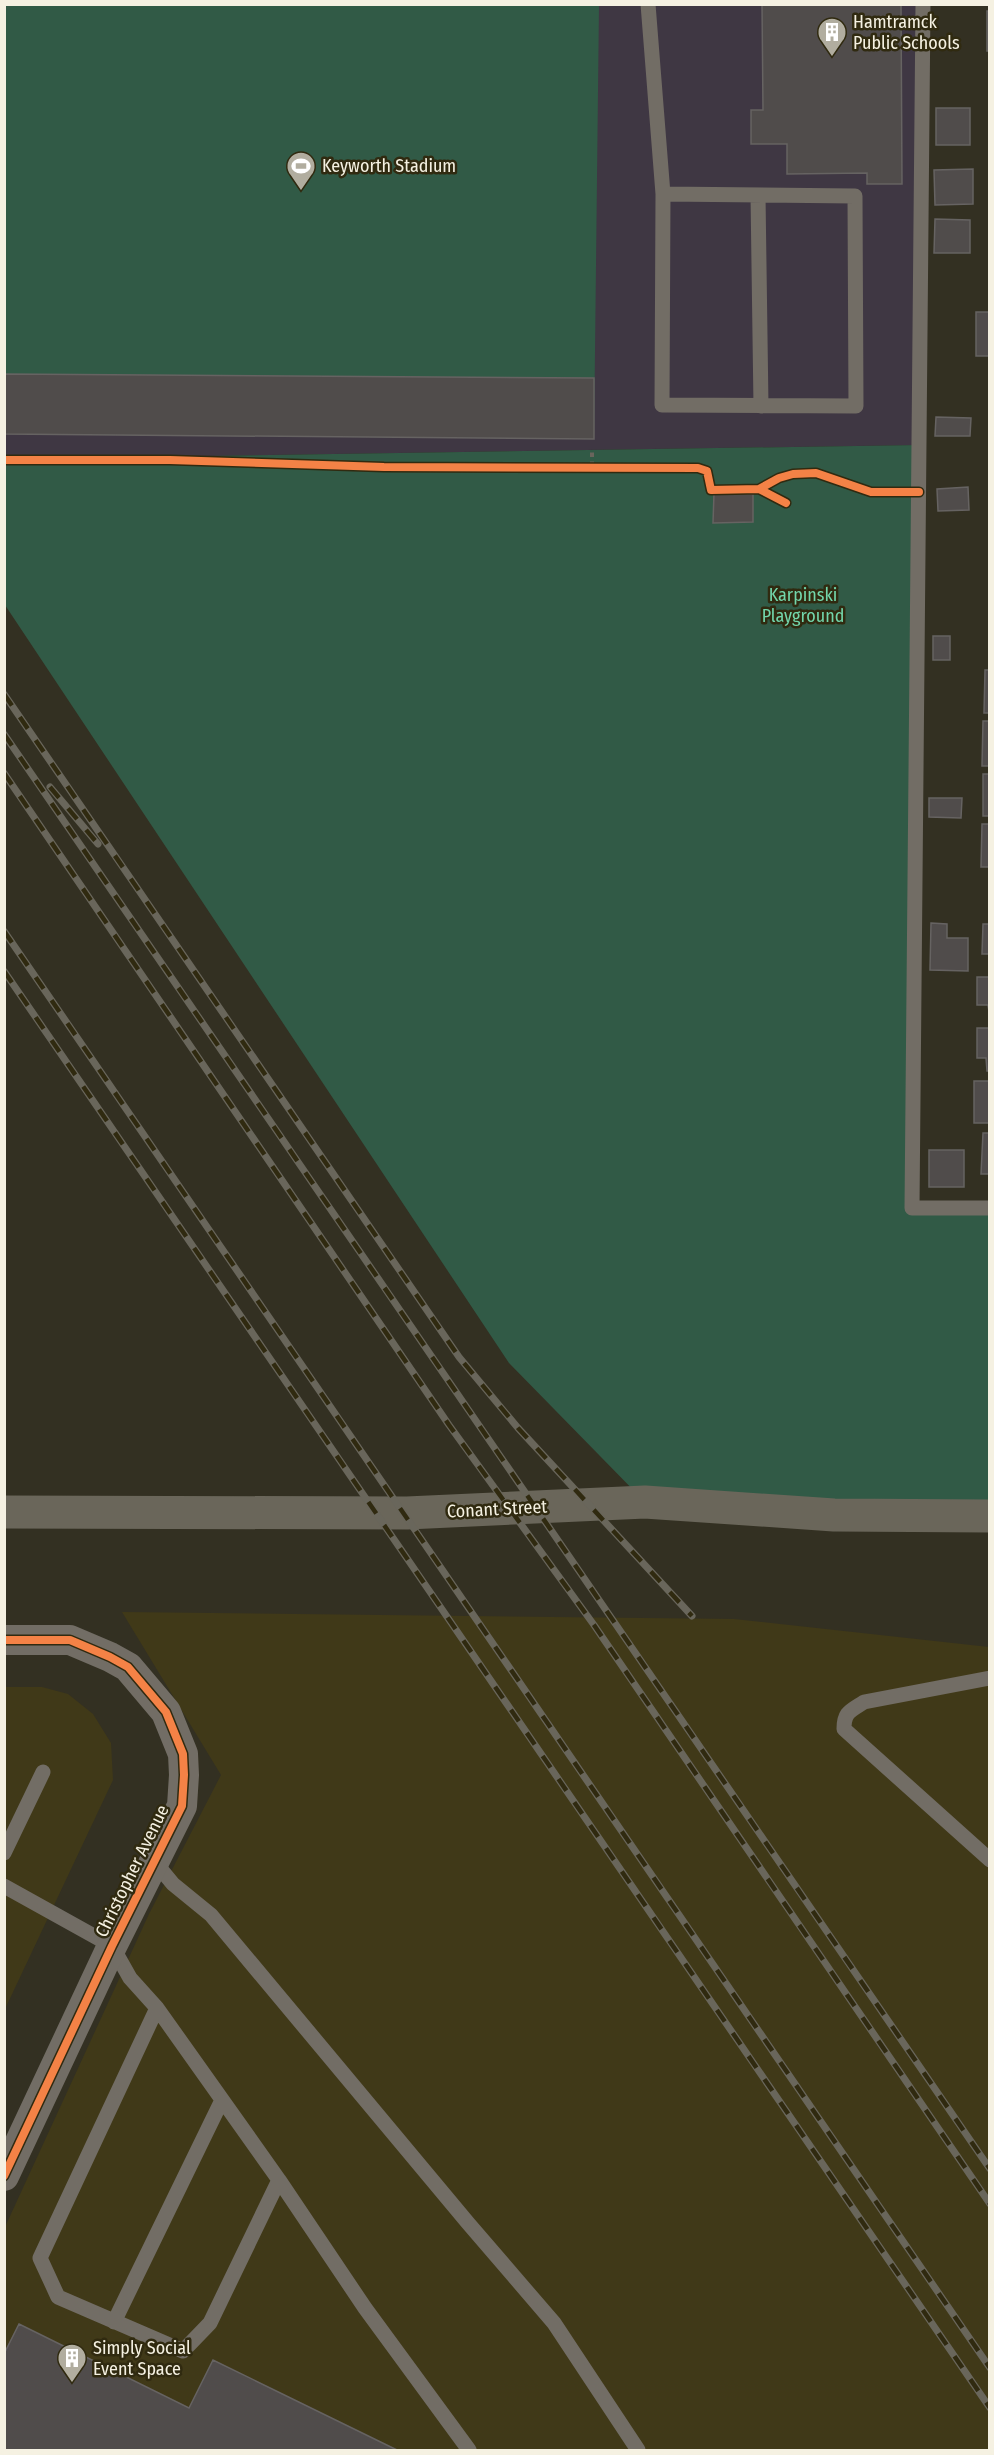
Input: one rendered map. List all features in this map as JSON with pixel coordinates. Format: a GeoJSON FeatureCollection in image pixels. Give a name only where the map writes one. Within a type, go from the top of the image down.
{"type":"FeatureCollection","features":[{"type":"Feature","properties":{"kind":"main road","name":"Conant Street"},"geometry":{"type":"LineString","coordinates":[[4,1512],[407,1513],[645,1502],[834,1515],[990,1516]]}},
{"type":"Feature","properties":{"kind":"street","name":"Christopher Avenue"},"geometry":{"type":"LineString","coordinates":[[4,1640],[70,1640],[97,1650],[136,1674],[166,1712],[183,1754],[182,1806],[112,1946],[4,2176]]}},
{"type":"Feature","properties":{"kind":"lane"},"geometry":{"type":"LineString","coordinates":[[648,4],[663,194],[662,405],[856,406],[855,196],[663,194]]}},
{"type":"Feature","properties":{"kind":"lane"},"geometry":{"type":"LineString","coordinates":[[923,4],[912,1208],[990,1208]]}},
{"type":"Feature","properties":{"kind":"lane"},"geometry":{"type":"LineString","coordinates":[[758,195],[761,406]]}},
{"type":"Feature","properties":{"kind":"lane"},"geometry":{"type":"LineString","coordinates":[[990,1678],[864,1702],[848,1712],[844,1718],[844,1730],[990,1860]]}},
{"type":"Feature","properties":{"kind":"lane"},"geometry":{"type":"LineString","coordinates":[[4,1853],[44,1772]]}},
{"type":"Feature","properties":{"kind":"lane"},"geometry":{"type":"LineString","coordinates":[[154,1861],[173,1884],[211,1915],[554,2323],[638,2451]]}},
{"type":"Feature","properties":{"kind":"lane"},"geometry":{"type":"LineString","coordinates":[[4,1886],[112,1946],[130,1978],[157,2008],[279,2180],[365,2308],[469,2451]]}},
{"type":"Feature","properties":{"kind":"lane"},"geometry":{"type":"LineString","coordinates":[[157,2008],[40,2258],[58,2297],[183,2351],[210,2323],[279,2180]]}},
{"type":"Feature","properties":{"kind":"lane"},"geometry":{"type":"LineString","coordinates":[[114,2322],[222,2100]]}},
{"type":"Feature","properties":{"kind":"path"},"geometry":{"type":"LineString","coordinates":[[592,449],[592,466]]}},
{"type":"Feature","properties":{"kind":"path"},"geometry":{"type":"LineString","coordinates":[[581,466],[603,467]]}},
{"type":"Feature","properties":{"kind":"shaded area","name":"Keyworth Stadium"},"geometry":{"type":"Polygon","coordinates":[[[4,5],[923,5],[919,445],[5,459],[4,5]]]}},
{"type":"Feature","properties":{"kind":"shaded area"},"geometry":{"type":"Polygon","coordinates":[[[122,1612],[734,1619],[989,1647],[989,2450],[5,2450],[5,2227],[149,1914],[221,1775],[122,1612]]]}},
{"type":"Feature","properties":{"kind":"shaded area"},"geometry":{"type":"Polygon","coordinates":[[[5,1687],[42,1687],[68,1694],[93,1714],[111,1743],[113,1780],[5,2009],[5,1687]]]}},
{"type":"Feature","properties":{"kind":"green space","name":"Keyworth Stadium"},"geometry":{"type":"Polygon","coordinates":[[[5,5],[599,5],[594,439],[5,434],[5,5]]]}},
{"type":"Feature","properties":{"kind":"green space","name":"Karpinski Playground"},"geometry":{"type":"Polygon","coordinates":[[[919,445],[912,1207],[989,1208],[989,1516],[645,1502],[509,1363],[5,605],[4,459],[919,445]]]}},
{"type":"Feature","properties":{"kind":"building","name":"Hamtramck Public Schools"},"geometry":{"type":"Polygon","coordinates":[[[762,4],[901,4],[902,184],[867,184],[867,173],[787,174],[787,144],[751,144],[751,110],[763,110],[762,4]]]}},
{"type":"Feature","properties":{"kind":"building"},"geometry":{"type":"Polygon","coordinates":[[[987,11],[990,11],[990,51],[987,51],[987,11]]]}},
{"type":"Feature","properties":{"kind":"building"},"geometry":{"type":"Polygon","coordinates":[[[936,108],[970,108],[970,145],[936,145],[936,108]]]}},
{"type":"Feature","properties":{"kind":"building"},"geometry":{"type":"Polygon","coordinates":[[[973,169],[973,204],[935,205],[934,170],[973,169]]]}},
{"type":"Feature","properties":{"kind":"building"},"geometry":{"type":"Polygon","coordinates":[[[935,219],[970,220],[970,253],[934,253],[935,219]]]}},
{"type":"Feature","properties":{"kind":"building"},"geometry":{"type":"Polygon","coordinates":[[[976,312],[990,312],[990,356],[976,356],[976,312]]]}},
{"type":"Feature","properties":{"kind":"building"},"geometry":{"type":"Polygon","coordinates":[[[4,374],[594,378],[594,439],[4,434],[4,374]]]}},
{"type":"Feature","properties":{"kind":"building"},"geometry":{"type":"Polygon","coordinates":[[[936,417],[971,418],[970,436],[935,436],[936,417]]]}},
{"type":"Feature","properties":{"kind":"building"},"geometry":{"type":"Polygon","coordinates":[[[968,487],[969,510],[938,511],[937,489],[968,487]]]}},
{"type":"Feature","properties":{"kind":"building"},"geometry":{"type":"Polygon","coordinates":[[[714,493],[753,494],[753,522],[713,523],[714,493]]]}},
{"type":"Feature","properties":{"kind":"building"},"geometry":{"type":"Polygon","coordinates":[[[933,636],[950,636],[950,660],[933,660],[933,636]]]}},
{"type":"Feature","properties":{"kind":"building"},"geometry":{"type":"Polygon","coordinates":[[[985,670],[990,670],[990,713],[984,713],[985,670]]]}},
{"type":"Feature","properties":{"kind":"building"},"geometry":{"type":"Polygon","coordinates":[[[983,721],[990,721],[990,766],[982,766],[983,721]]]}},
{"type":"Feature","properties":{"kind":"building"},"geometry":{"type":"Polygon","coordinates":[[[983,774],[990,774],[990,816],[983,816],[983,774]]]}},
{"type":"Feature","properties":{"kind":"building"},"geometry":{"type":"Polygon","coordinates":[[[929,798],[962,798],[961,818],[929,817],[929,798]]]}},
{"type":"Feature","properties":{"kind":"building"},"geometry":{"type":"Polygon","coordinates":[[[982,824],[990,824],[990,867],[981,867],[982,824]]]}},
{"type":"Feature","properties":{"kind":"building"},"geometry":{"type":"Polygon","coordinates":[[[931,923],[947,924],[947,938],[968,938],[968,971],[930,970],[931,923]]]}},
{"type":"Feature","properties":{"kind":"building"},"geometry":{"type":"Polygon","coordinates":[[[983,924],[990,924],[990,970],[989,954],[982,954],[983,924]]]}},
{"type":"Feature","properties":{"kind":"building"},"geometry":{"type":"Polygon","coordinates":[[[977,977],[990,977],[990,1019],[988,1005],[977,1005],[977,977]]]}},
{"type":"Feature","properties":{"kind":"building"},"geometry":{"type":"Polygon","coordinates":[[[977,1028],[990,1028],[990,1071],[987,1071],[986,1058],[977,1058],[977,1028]]]}},
{"type":"Feature","properties":{"kind":"building"},"geometry":{"type":"Polygon","coordinates":[[[974,1081],[990,1081],[990,1123],[974,1123],[974,1081]]]}},
{"type":"Feature","properties":{"kind":"building"},"geometry":{"type":"Polygon","coordinates":[[[983,1133],[990,1133],[990,1174],[981,1174],[983,1133]]]}},
{"type":"Feature","properties":{"kind":"building"},"geometry":{"type":"Polygon","coordinates":[[[929,1150],[964,1150],[964,1187],[929,1187],[929,1150]]]}},
{"type":"Feature","properties":{"kind":"building","name":"Simply Social Event Space"},"geometry":{"type":"Polygon","coordinates":[[[19,2324],[189,2408],[213,2360],[397,2450],[4,2450],[4,2354],[19,2324]]]}},
{"type":"Feature","properties":{"kind":"railway"},"geometry":{"type":"LineString","coordinates":[[4,694],[459,1357],[518,1428],[692,1616]]}},
{"type":"Feature","properties":{"kind":"railway"},"geometry":{"type":"LineString","coordinates":[[4,734],[990,2169]]}},
{"type":"Feature","properties":{"kind":"railway"},"geometry":{"type":"LineString","coordinates":[[4,773],[449,1425],[594,1625],[990,2204]]}},
{"type":"Feature","properties":{"kind":"railway"},"geometry":{"type":"LineString","coordinates":[[50,787],[98,844]]}},
{"type":"Feature","properties":{"kind":"railway"},"geometry":{"type":"LineString","coordinates":[[4,931],[990,2368]]}},
{"type":"Feature","properties":{"kind":"railway"},"geometry":{"type":"LineString","coordinates":[[4,971],[990,2408]]}},
{"type":"Feature","properties":{"kind":"cycle path"},"geometry":{"type":"LineString","coordinates":[[4,460],[170,460],[384,467],[698,468],[707,471],[711,490],[759,489],[786,503]]}},
{"type":"Feature","properties":{"kind":"cycle path"},"geometry":{"type":"LineString","coordinates":[[759,489],[779,478],[793,474],[816,473],[871,492],[919,492]]}},
{"type":"Feature","properties":{"kind":"cycle path"},"geometry":{"type":"LineString","coordinates":[[4,1640],[70,1640],[128,1667],[166,1712],[183,1754],[184,1775],[182,1806],[112,1946],[4,2176]]}},
{"type":"Feature","properties":{"kind":"place","name":"Hamtramck Public Schools"},"geometry":{"type":"Point","coordinates":[832,58]}},
{"type":"Feature","properties":{"kind":"place","name":"Keyworth Stadium"},"geometry":{"type":"Point","coordinates":[301,192]}},
{"type":"Feature","properties":{"kind":"place","name":"Simply Social Event Space"},"geometry":{"type":"Point","coordinates":[72,2384]}}]}
